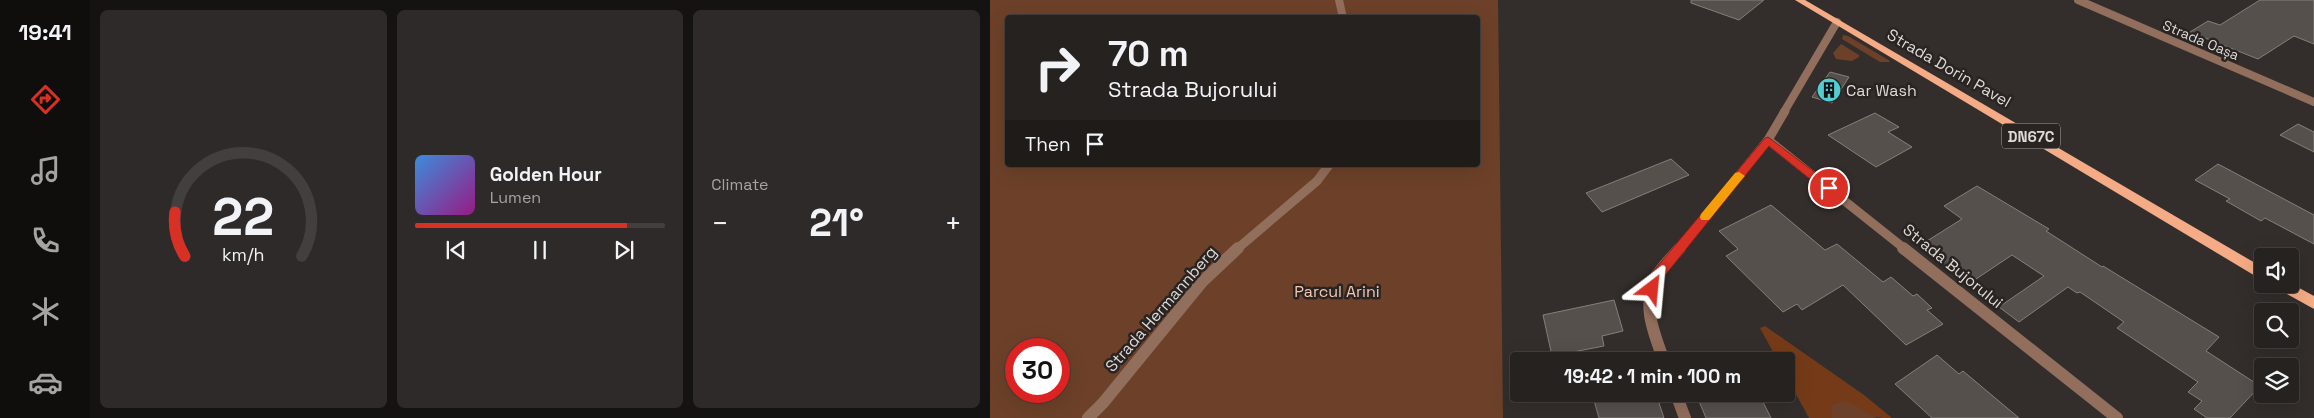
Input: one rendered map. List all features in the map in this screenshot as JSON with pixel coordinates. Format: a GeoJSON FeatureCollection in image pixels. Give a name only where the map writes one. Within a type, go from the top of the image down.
{"type":"FeatureCollection","features":[{"type":"Feature","properties":{"kind":"main road","name":"Strada Dorin Pavel"},"geometry":{"type":"LineString","coordinates":[[1799,0],[2254,268]]}},
{"type":"Feature","properties":{"kind":"main road"},"geometry":{"type":"LineString","coordinates":[[2297,293],[2314,303]]}},
{"type":"Feature","properties":{"kind":"street"},"geometry":{"type":"LineString","coordinates":[[1338,0],[1342,15]]}},
{"type":"Feature","properties":{"kind":"street","name":"Strada Oașa"},"geometry":{"type":"LineString","coordinates":[[2078,0],[2314,102]]}},
{"type":"Feature","properties":{"kind":"street"},"geometry":{"type":"LineString","coordinates":[[1661,352],[1651,326],[1648,300],[1656,277],[1768,140],[1837,22]]}},
{"type":"Feature","properties":{"kind":"street","name":"Strada Bujorului"},"geometry":{"type":"LineString","coordinates":[[1768,140],[2117,418]]}},
{"type":"Feature","properties":{"kind":"street","name":"Strada Hermannberg"},"geometry":{"type":"LineString","coordinates":[[1088,418],[1103,403],[1208,276],[1226,258],[1317,181],[1328,167]]}},
{"type":"Feature","properties":{"kind":"street"},"geometry":{"type":"LineString","coordinates":[[1679,402],[1685,418]]}},
{"type":"Feature","properties":{"kind":"green space","name":"Parcul Arini"},"geometry":{"type":"Polygon","coordinates":[[[990,0],[1498,0],[1503,418],[990,418],[990,0]]]}},
{"type":"Feature","properties":{"kind":"green space"},"geometry":{"type":"Polygon","coordinates":[[[1843,35],[1848,36],[1890,61],[1880,62],[1842,39],[1843,35]]]}},
{"type":"Feature","properties":{"kind":"green space"},"geometry":{"type":"Polygon","coordinates":[[[1841,44],[1859,55],[1859,57],[1852,61],[1836,59],[1833,53],[1841,44]]]}},
{"type":"Feature","properties":{"kind":"green space"},"geometry":{"type":"Polygon","coordinates":[[[1845,400],[1854,403],[1877,418],[1832,418],[1832,404],[1845,400]]]}},
{"type":"Feature","properties":{"kind":"shaded area"},"geometry":{"type":"Polygon","coordinates":[[[1765,326],[1864,395],[1892,418],[1876,417],[1852,403],[1840,402],[1832,404],[1832,418],[1809,418],[1795,392],[1795,352],[1773,352],[1760,328],[1765,326]]]}},
{"type":"Feature","properties":{"kind":"building"},"geometry":{"type":"Polygon","coordinates":[[[1691,0],[1764,0],[1739,20],[1691,3],[1691,0]]]}},
{"type":"Feature","properties":{"kind":"building"},"geometry":{"type":"Polygon","coordinates":[[[2260,0],[2314,0],[2314,44],[2294,36],[2258,59],[2190,32],[2208,21],[2220,25],[2260,0]]]}},
{"type":"Feature","properties":{"kind":"building","name":"Car Wash"},"geometry":{"type":"Polygon","coordinates":[[[1830,72],[1849,77],[1832,103],[1812,97],[1830,72]]]}},
{"type":"Feature","properties":{"kind":"building"},"geometry":{"type":"Polygon","coordinates":[[[1875,113],[1899,127],[1888,132],[1912,147],[1876,167],[1828,135],[1875,113]]]}},
{"type":"Feature","properties":{"kind":"building"},"geometry":{"type":"Polygon","coordinates":[[[2298,124],[2314,132],[2314,152],[2280,135],[2298,124]]]}},
{"type":"Feature","properties":{"kind":"building"},"geometry":{"type":"Polygon","coordinates":[[[1671,159],[1689,175],[1602,212],[1586,193],[1671,159]]]}},
{"type":"Feature","properties":{"kind":"building"},"geometry":{"type":"Polygon","coordinates":[[[2218,164],[2314,215],[2314,244],[2265,218],[2261,221],[2226,201],[2230,199],[2195,180],[2218,164]]]}},
{"type":"Feature","properties":{"kind":"building"},"geometry":{"type":"Polygon","coordinates":[[[1977,186],[2049,229],[2046,231],[2102,267],[2219,337],[2206,351],[2254,382],[2254,392],[2230,418],[2207,418],[2194,409],[2202,401],[2188,392],[2198,382],[2117,328],[2124,322],[2080,292],[2077,293],[2068,287],[2019,322],[1999,307],[2044,276],[2012,255],[1970,283],[1919,246],[1962,219],[1944,206],[1977,186]]]}},
{"type":"Feature","properties":{"kind":"building"},"geometry":{"type":"Polygon","coordinates":[[[1771,205],[1825,250],[1837,244],[1883,282],[1891,277],[1913,296],[1917,294],[1932,308],[1927,310],[1943,324],[1906,345],[1843,285],[1802,310],[1797,304],[1783,312],[1726,256],[1738,249],[1719,231],[1771,205]]]}},
{"type":"Feature","properties":{"kind":"building"},"geometry":{"type":"Polygon","coordinates":[[[1614,300],[1623,331],[1602,336],[1604,346],[1573,352],[1551,352],[1543,315],[1614,300]]]}},
{"type":"Feature","properties":{"kind":"building"},"geometry":{"type":"Polygon","coordinates":[[[1937,355],[1959,374],[1963,371],[2019,418],[1932,418],[1895,384],[1937,355]]]}},
{"type":"Feature","properties":{"kind":"building"},"geometry":{"type":"Polygon","coordinates":[[[1594,402],[1659,402],[1664,418],[1599,418],[1594,402]]]}},
{"type":"Feature","properties":{"kind":"building"},"geometry":{"type":"Polygon","coordinates":[[[1699,402],[1763,402],[1771,418],[1706,418],[1699,402]]]}},
{"type":"Feature","properties":{"kind":"slow traffic"},"geometry":{"type":"LineString","coordinates":[[1705,217],[1739,176]]}},
{"type":"Feature","properties":{"kind":"place","name":"Car Wash"},"geometry":{"type":"Point","coordinates":[1829,90]}},
{"type":"Feature","properties":{"kind":"route"},"geometry":{"type":"LineString","coordinates":[[1652,289],[1656,277],[1768,140],[1829,188]]}}]}
